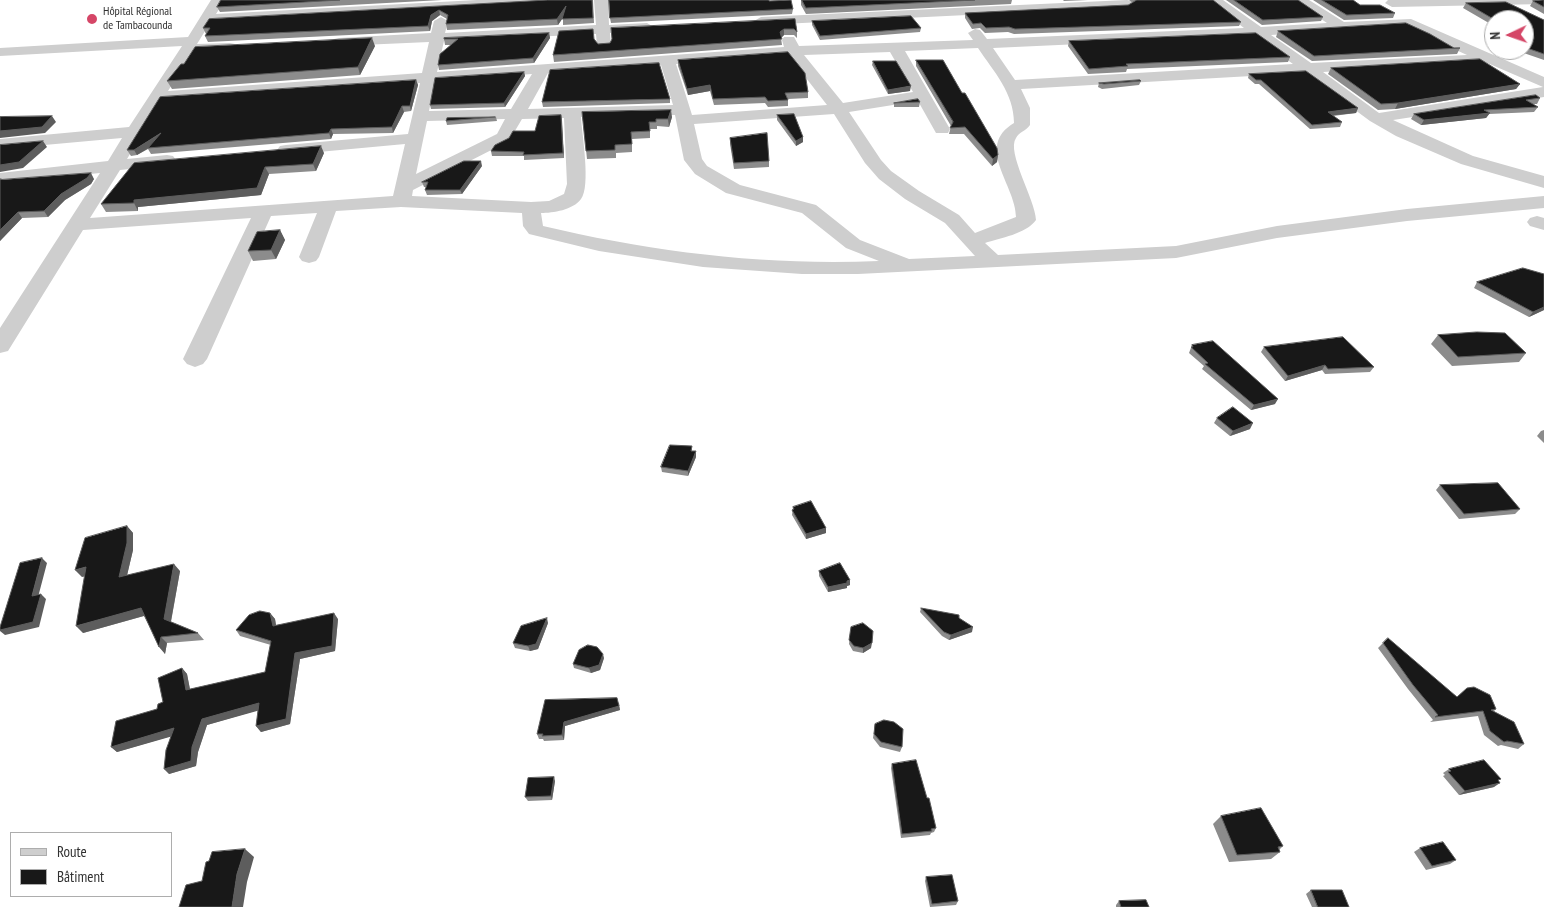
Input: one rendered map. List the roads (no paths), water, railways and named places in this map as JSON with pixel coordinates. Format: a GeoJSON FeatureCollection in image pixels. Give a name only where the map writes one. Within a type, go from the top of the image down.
{"type":"FeatureCollection","features":[{"type":"Feature","properties":{"kind":"street"},"geometry":{"type":"LineString","coordinates":[[0,346],[77,225],[112,165],[135,132],[218,0]]}},
{"type":"Feature","properties":{"kind":"street"},"geometry":{"type":"LineString","coordinates":[[322,12],[328,0]]}},
{"type":"Feature","properties":{"kind":"street"},"geometry":{"type":"LineString","coordinates":[[206,19],[445,3],[548,0]]}},
{"type":"Feature","properties":{"kind":"street"},"geometry":{"type":"LineString","coordinates":[[601,0],[605,64]]}},
{"type":"Feature","properties":{"kind":"street"},"geometry":{"type":"LineString","coordinates":[[1215,0],[1376,118],[1402,132],[1467,160],[1544,182]]}},
{"type":"Feature","properties":{"kind":"street"},"geometry":{"type":"LineString","coordinates":[[1300,0],[1341,26]]}},
{"type":"Feature","properties":{"kind":"street"},"geometry":{"type":"LineString","coordinates":[[1392,3],[1544,0]]}},
{"type":"Feature","properties":{"kind":"street"},"geometry":{"type":"LineString","coordinates":[[1507,1],[1524,10]]}},
{"type":"Feature","properties":{"kind":"street"},"geometry":{"type":"LineString","coordinates":[[742,22],[782,20],[825,12],[955,6],[1125,2],[1140,15]]}},
{"type":"Feature","properties":{"kind":"street"},"geometry":{"type":"LineString","coordinates":[[402,194],[445,3]]}},
{"type":"Feature","properties":{"kind":"street"},"geometry":{"type":"LineString","coordinates":[[955,6],[1011,85],[1023,114],[1022,125],[1008,135],[1006,160],[1026,207],[1026,220],[1007,229],[971,241]]}},
{"type":"Feature","properties":{"kind":"street"},"geometry":{"type":"LineString","coordinates":[[782,20],[793,51],[840,109],[874,163],[885,175],[912,195],[952,219],[971,241],[993,261]]}},
{"type":"Feature","properties":{"kind":"street"},"geometry":{"type":"LineString","coordinates":[[157,97],[793,51],[1165,37],[1406,22],[1484,54]]}},
{"type":"Feature","properties":{"kind":"street"},"geometry":{"type":"LineString","coordinates":[[322,42],[663,26]]}},
{"type":"Feature","properties":{"kind":"street"},"geometry":{"type":"LineString","coordinates":[[1152,26],[1165,37]]}},
{"type":"Feature","properties":{"kind":"street"},"geometry":{"type":"LineString","coordinates":[[0,52],[190,45],[245,46]]}},
{"type":"Feature","properties":{"kind":"street"},"geometry":{"type":"LineString","coordinates":[[895,47],[942,129]]}},
{"type":"Feature","properties":{"kind":"street"},"geometry":{"type":"LineString","coordinates":[[1011,85],[1484,57]]}},
{"type":"Feature","properties":{"kind":"street"},"geometry":{"type":"LineString","coordinates":[[667,60],[683,115],[693,160],[710,177],[733,188],[810,209],[853,244],[911,265]]}},
{"type":"Feature","properties":{"kind":"street"},"geometry":{"type":"LineString","coordinates":[[1496,60],[1544,83]]}},
{"type":"Feature","properties":{"kind":"street"},"geometry":{"type":"LineString","coordinates":[[402,194],[503,137],[519,113],[543,69]]}},
{"type":"Feature","properties":{"kind":"street"},"geometry":{"type":"LineString","coordinates":[[1376,118],[1544,92]]}},
{"type":"Feature","properties":{"kind":"street"},"geometry":{"type":"LineString","coordinates":[[420,116],[572,112],[683,115],[840,109],[923,95]]}},
{"type":"Feature","properties":{"kind":"street"},"geometry":{"type":"LineString","coordinates":[[77,225],[329,206],[402,194],[531,208],[553,207],[574,197],[576,184],[572,112]]}},
{"type":"Feature","properties":{"kind":"street"},"geometry":{"type":"LineString","coordinates":[[0,144],[135,132]]}},
{"type":"Feature","properties":{"kind":"street"},"geometry":{"type":"LineString","coordinates":[[268,151],[415,138]]}},
{"type":"Feature","properties":{"kind":"street"},"geometry":{"type":"LineString","coordinates":[[0,178],[180,159]]}},
{"type":"Feature","properties":{"kind":"street"},"geometry":{"type":"LineString","coordinates":[[531,208],[533,226],[536,230],[564,238],[637,252],[703,261],[802,268],[911,265],[1176,252],[1277,232],[1407,215],[1544,202]]}},
{"type":"Feature","properties":{"kind":"street"},"geometry":{"type":"LineString","coordinates":[[309,256],[329,206]]}},
{"type":"Feature","properties":{"kind":"street"},"geometry":{"type":"LineString","coordinates":[[195,359],[264,211]]}},
{"type":"Feature","properties":{"kind":"place","name":"Hôpital Régional de Tambacounda"},"geometry":{"type":"Point","coordinates":[92,19]}}]}
